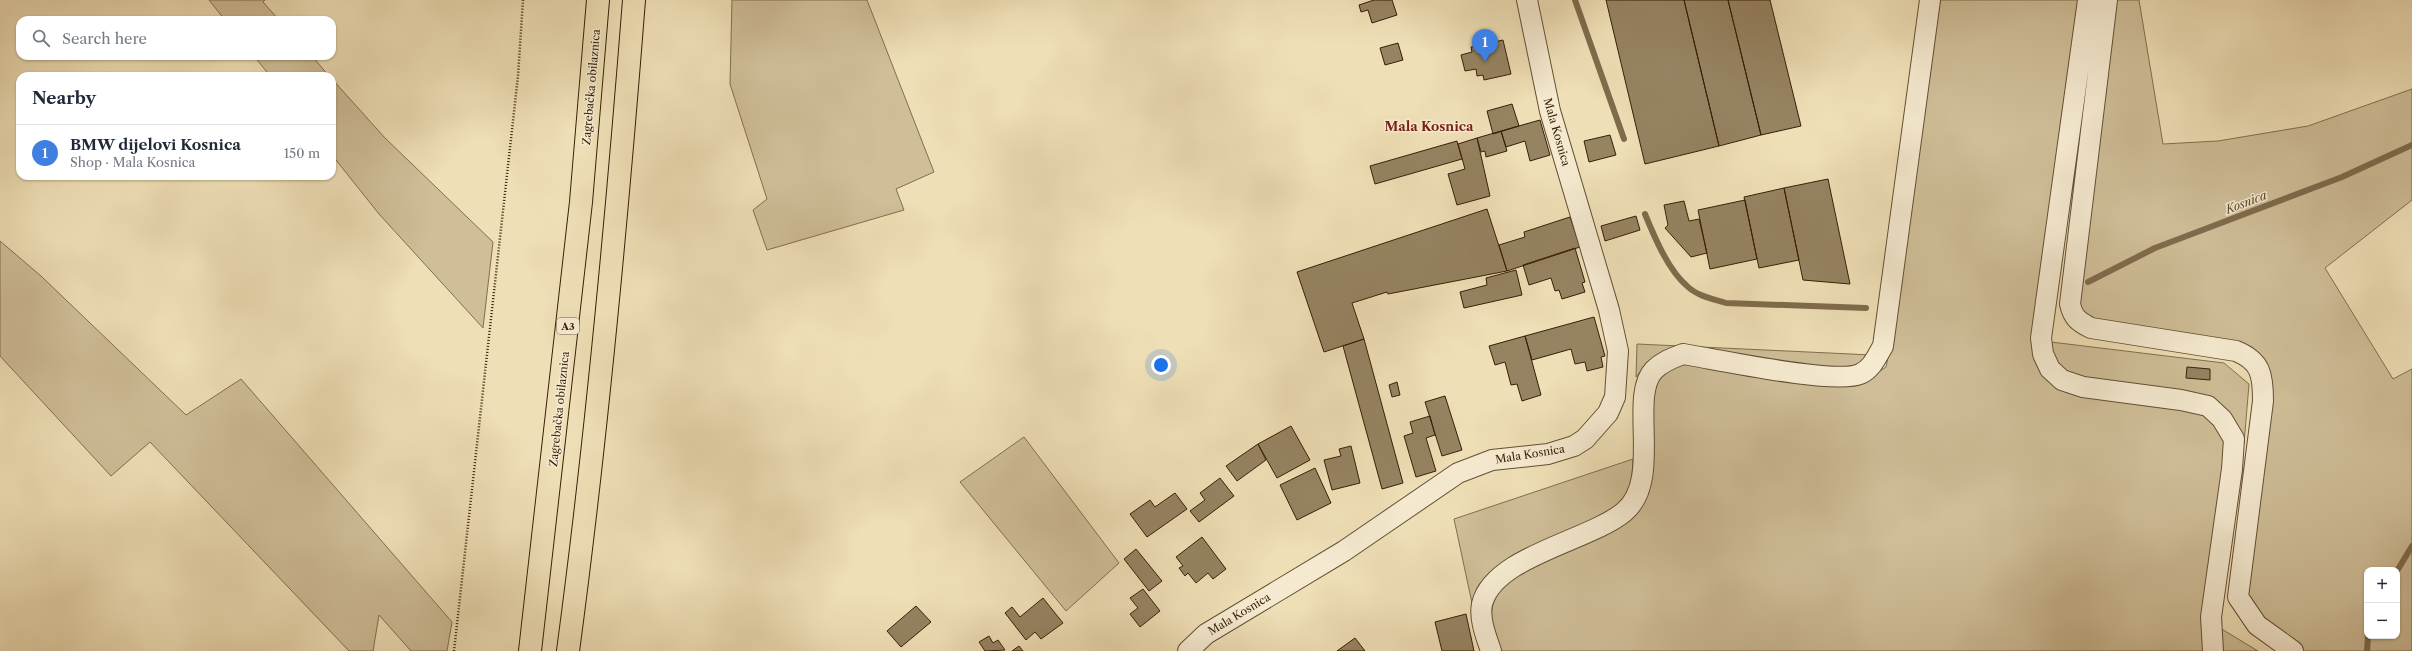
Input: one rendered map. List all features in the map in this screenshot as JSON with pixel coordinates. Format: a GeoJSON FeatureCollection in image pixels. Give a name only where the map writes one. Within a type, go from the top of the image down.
{"type":"FeatureCollection","features":[{"type":"Feature","properties":{"kind":"highway","name":"Zagrebačka obilaznica"},"geometry":{"type":"LineString","coordinates":[[530,651],[581,202],[598,0]]}},
{"type":"Feature","properties":{"kind":"highway"},"geometry":{"type":"LineString","coordinates":[[568,651],[583,542],[618,203],[634,0]]}},
{"type":"Feature","properties":{"kind":"street","name":"Mala Kosnica"},"geometry":{"type":"LineString","coordinates":[[1188,651],[1206,634],[1344,551],[1458,473],[1492,460],[1548,454],[1574,446],[1585,439],[1608,413],[1615,397],[1618,352],[1609,310],[1550,111],[1527,0]]}},
{"type":"Feature","properties":{"kind":"street"},"geometry":{"type":"LineString","coordinates":[[1491,651],[1482,618],[1482,604],[1487,591],[1499,578],[1513,566],[1601,526],[1625,511],[1637,494],[1643,473],[1644,389],[1653,371],[1666,360],[1683,354],[1793,372],[1846,377],[1861,374],[1874,363],[1883,346],[1930,0]]}},
{"type":"Feature","properties":{"kind":"street"},"geometry":{"type":"LineString","coordinates":[[2088,0],[2041,338],[2043,354],[2050,368],[2062,380],[2083,387],[2182,400],[2208,406],[2222,419],[2234,439],[2232,469],[2211,617],[2213,651]]}},
{"type":"Feature","properties":{"kind":"street"},"geometry":{"type":"LineString","coordinates":[[2107,0],[2070,304],[2072,314],[2078,321],[2091,328],[2236,351],[2247,355],[2258,367],[2263,378],[2263,401],[2238,597],[2257,625],[2293,651]]}},
{"type":"Feature","properties":{"kind":"path"},"geometry":{"type":"LineString","coordinates":[[454,651],[517,84],[524,0]]}},
{"type":"Feature","properties":{"kind":"shaded area"},"geometry":{"type":"Polygon","coordinates":[[[209,0],[265,0],[263,2],[275,16],[222,16],[209,0]]]}},
{"type":"Feature","properties":{"kind":"shaded area"},"geometry":{"type":"Polygon","coordinates":[[[732,0],[867,0],[934,172],[896,189],[904,210],[767,250],[753,210],[767,199],[730,84],[732,0]]]}},
{"type":"Feature","properties":{"kind":"shaded area"},"geometry":{"type":"Polygon","coordinates":[[[1935,0],[2081,0],[2040,365],[2211,417],[2226,441],[2205,651],[1500,651],[1492,622],[1492,607],[1507,581],[1627,516],[1650,396],[1664,371],[1691,362],[1865,381],[1886,367],[1894,329],[1935,0]]]}},
{"type":"Feature","properties":{"kind":"shaded area"},"geometry":{"type":"Polygon","coordinates":[[[2114,0],[2139,0],[2163,144],[2218,141],[2308,126],[2412,89],[2412,200],[2325,268],[2393,379],[2412,369],[2412,651],[2299,651],[2247,604],[2265,369],[2085,317],[2075,296],[2114,0]]]}},
{"type":"Feature","properties":{"kind":"shaded area"},"geometry":{"type":"Polygon","coordinates":[[[257,60],[315,60],[326,72],[267,72],[257,60]]]}},
{"type":"Feature","properties":{"kind":"shaded area"},"geometry":{"type":"Polygon","coordinates":[[[336,83],[385,138],[493,242],[483,328],[379,214],[336,160],[336,83]]]}},
{"type":"Feature","properties":{"kind":"shaded area"},"geometry":{"type":"Polygon","coordinates":[[[0,241],[41,276],[186,415],[241,379],[452,622],[447,651],[411,651],[379,615],[373,651],[349,651],[150,442],[111,476],[0,356],[0,241]]]}},
{"type":"Feature","properties":{"kind":"shaded area"},"geometry":{"type":"Polygon","coordinates":[[[2051,342],[2224,363],[2249,384],[2244,444],[2239,428],[2230,414],[2066,375],[2049,353],[2051,342]]]}},
{"type":"Feature","properties":{"kind":"shaded area"},"geometry":{"type":"Polygon","coordinates":[[[1637,344],[1872,355],[1857,369],[1648,362],[1636,377],[1637,344]]]}},
{"type":"Feature","properties":{"kind":"shaded area"},"geometry":{"type":"Polygon","coordinates":[[[1024,437],[1119,563],[1066,611],[960,482],[1024,437]]]}},
{"type":"Feature","properties":{"kind":"shaded area"},"geometry":{"type":"Polygon","coordinates":[[[1633,459],[1630,488],[1618,505],[1602,517],[1536,546],[1495,569],[1480,583],[1472,603],[1454,519],[1633,459]]]}},
{"type":"Feature","properties":{"kind":"shaded area"},"geometry":{"type":"Polygon","coordinates":[[[2220,628],[2258,651],[2220,651],[2220,628]]]}},
{"type":"Feature","properties":{"kind":"building"},"geometry":{"type":"Polygon","coordinates":[[[1374,0],[1392,0],[1397,15],[1372,23],[1368,10],[1361,12],[1359,5],[1374,0]]]}},
{"type":"Feature","properties":{"kind":"building"},"geometry":{"type":"Polygon","coordinates":[[[1606,0],[1684,0],[1719,146],[1645,164],[1606,0]]]}},
{"type":"Feature","properties":{"kind":"building"},"geometry":{"type":"Polygon","coordinates":[[[1684,0],[1728,0],[1761,135],[1719,146],[1684,0]]]}},
{"type":"Feature","properties":{"kind":"building"},"geometry":{"type":"Polygon","coordinates":[[[1728,0],[1770,0],[1801,126],[1761,135],[1728,0]]]}},
{"type":"Feature","properties":{"kind":"building"},"geometry":{"type":"Polygon","coordinates":[[[1503,40],[1511,74],[1484,80],[1483,75],[1477,76],[1476,69],[1465,71],[1461,55],[1472,52],[1471,47],[1503,40]]]}},
{"type":"Feature","properties":{"kind":"building"},"geometry":{"type":"Polygon","coordinates":[[[1398,43],[1403,60],[1385,65],[1380,48],[1398,43]]]}},
{"type":"Feature","properties":{"kind":"building"},"geometry":{"type":"Polygon","coordinates":[[[1512,104],[1519,126],[1493,134],[1487,111],[1512,104]]]}},
{"type":"Feature","properties":{"kind":"building"},"geometry":{"type":"Polygon","coordinates":[[[1540,120],[1550,155],[1530,161],[1525,141],[1506,147],[1501,131],[1540,120]]]}},
{"type":"Feature","properties":{"kind":"building"},"geometry":{"type":"Polygon","coordinates":[[[1501,131],[1507,151],[1486,157],[1485,151],[1481,152],[1477,138],[1501,131]]]}},
{"type":"Feature","properties":{"kind":"building"},"geometry":{"type":"Polygon","coordinates":[[[1610,135],[1616,155],[1589,162],[1584,141],[1610,135]]]}},
{"type":"Feature","properties":{"kind":"building"},"geometry":{"type":"Polygon","coordinates":[[[1477,138],[1490,196],[1457,205],[1448,174],[1465,169],[1458,144],[1477,138]]]}},
{"type":"Feature","properties":{"kind":"building"},"geometry":{"type":"Polygon","coordinates":[[[1457,141],[1462,159],[1375,184],[1370,166],[1457,141]]]}},
{"type":"Feature","properties":{"kind":"building"},"geometry":{"type":"Polygon","coordinates":[[[1828,179],[1850,284],[1803,280],[1784,188],[1828,179]]]}},
{"type":"Feature","properties":{"kind":"building"},"geometry":{"type":"Polygon","coordinates":[[[1784,188],[1799,260],[1759,268],[1744,197],[1784,188]]]}},
{"type":"Feature","properties":{"kind":"building"},"geometry":{"type":"Polygon","coordinates":[[[1745,200],[1757,259],[1710,269],[1698,210],[1745,200]]]}},
{"type":"Feature","properties":{"kind":"building"},"geometry":{"type":"Polygon","coordinates":[[[1684,201],[1689,221],[1699,219],[1707,253],[1691,257],[1665,228],[1668,225],[1664,205],[1684,201]]]}},
{"type":"Feature","properties":{"kind":"building"},"geometry":{"type":"Polygon","coordinates":[[[1487,209],[1507,271],[1388,294],[1387,292],[1352,303],[1364,339],[1324,352],[1297,272],[1487,209]]]}},
{"type":"Feature","properties":{"kind":"building"},"geometry":{"type":"Polygon","coordinates":[[[1636,216],[1640,230],[1605,241],[1601,226],[1636,216]]]}},
{"type":"Feature","properties":{"kind":"building"},"geometry":{"type":"Polygon","coordinates":[[[1570,217],[1580,247],[1507,271],[1499,245],[1525,237],[1524,232],[1570,217]]]}},
{"type":"Feature","properties":{"kind":"building"},"geometry":{"type":"Polygon","coordinates":[[[1575,248],[1585,282],[1582,283],[1585,292],[1562,299],[1559,290],[1555,291],[1551,278],[1529,285],[1523,265],[1575,248]]]}},
{"type":"Feature","properties":{"kind":"building"},"geometry":{"type":"Polygon","coordinates":[[[1516,270],[1522,295],[1464,308],[1460,292],[1487,285],[1486,278],[1516,270]]]}},
{"type":"Feature","properties":{"kind":"building"},"geometry":{"type":"Polygon","coordinates":[[[1594,317],[1605,356],[1601,357],[1603,367],[1587,371],[1585,362],[1575,364],[1571,349],[1532,360],[1525,336],[1594,317]]]}},
{"type":"Feature","properties":{"kind":"building"},"geometry":{"type":"Polygon","coordinates":[[[1525,336],[1541,395],[1522,401],[1517,384],[1511,385],[1505,362],[1495,365],[1489,346],[1525,336]]]}},
{"type":"Feature","properties":{"kind":"building"},"geometry":{"type":"Polygon","coordinates":[[[1364,339],[1403,483],[1382,489],[1343,346],[1364,339]]]}},
{"type":"Feature","properties":{"kind":"building"},"geometry":{"type":"Polygon","coordinates":[[[2187,367],[2210,369],[2210,380],[2186,378],[2187,367]]]}},
{"type":"Feature","properties":{"kind":"building"},"geometry":{"type":"Polygon","coordinates":[[[1397,382],[1400,395],[1392,397],[1389,385],[1397,382]]]}},
{"type":"Feature","properties":{"kind":"building"},"geometry":{"type":"Polygon","coordinates":[[[1445,396],[1462,450],[1442,456],[1425,402],[1445,396]]]}},
{"type":"Feature","properties":{"kind":"building"},"geometry":{"type":"Polygon","coordinates":[[[1430,416],[1435,435],[1426,438],[1436,471],[1416,477],[1404,436],[1413,433],[1410,422],[1430,416]]]}},
{"type":"Feature","properties":{"kind":"building"},"geometry":{"type":"Polygon","coordinates":[[[1291,426],[1310,460],[1277,478],[1258,444],[1291,426]]]}},
{"type":"Feature","properties":{"kind":"building"},"geometry":{"type":"Polygon","coordinates":[[[1258,444],[1266,460],[1237,481],[1226,466],[1258,444]]]}},
{"type":"Feature","properties":{"kind":"building"},"geometry":{"type":"Polygon","coordinates":[[[1351,446],[1360,483],[1332,490],[1324,460],[1341,456],[1339,449],[1351,446]]]}},
{"type":"Feature","properties":{"kind":"building"},"geometry":{"type":"Polygon","coordinates":[[[1315,468],[1331,503],[1297,520],[1280,485],[1315,468]]]}},
{"type":"Feature","properties":{"kind":"building"},"geometry":{"type":"Polygon","coordinates":[[[1220,478],[1234,496],[1199,522],[1190,511],[1205,500],[1200,493],[1220,478]]]}},
{"type":"Feature","properties":{"kind":"building"},"geometry":{"type":"Polygon","coordinates":[[[1175,493],[1187,509],[1147,537],[1130,514],[1150,500],[1155,507],[1175,493]]]}},
{"type":"Feature","properties":{"kind":"building"},"geometry":{"type":"Polygon","coordinates":[[[1202,537],[1226,569],[1213,579],[1208,573],[1196,583],[1188,573],[1185,576],[1179,568],[1183,566],[1176,557],[1202,537]]]}},
{"type":"Feature","properties":{"kind":"building"},"geometry":{"type":"Polygon","coordinates":[[[1136,549],[1162,581],[1149,591],[1124,559],[1136,549]]]}},
{"type":"Feature","properties":{"kind":"building"},"geometry":{"type":"Polygon","coordinates":[[[1143,589],[1160,611],[1140,627],[1130,614],[1138,608],[1130,598],[1143,589]]]}},
{"type":"Feature","properties":{"kind":"building"},"geometry":{"type":"Polygon","coordinates":[[[1043,598],[1063,623],[1041,639],[1035,632],[1026,640],[1005,613],[1012,607],[1020,617],[1043,598]]]}},
{"type":"Feature","properties":{"kind":"building"},"geometry":{"type":"Polygon","coordinates":[[[916,606],[931,622],[901,647],[887,631],[916,606]]]}},
{"type":"Feature","properties":{"kind":"building"},"geometry":{"type":"Polygon","coordinates":[[[1466,614],[1474,651],[1442,651],[1435,622],[1466,614]]]}},
{"type":"Feature","properties":{"kind":"building"},"geometry":{"type":"Polygon","coordinates":[[[989,636],[993,643],[998,640],[1005,650],[985,651],[979,642],[989,636]]]}},
{"type":"Feature","properties":{"kind":"building"},"geometry":{"type":"Polygon","coordinates":[[[1355,638],[1365,651],[1337,651],[1355,638]]]}},
{"type":"Feature","properties":{"kind":"building"},"geometry":{"type":"Polygon","coordinates":[[[1019,646],[1023,651],[1012,651],[1019,646]]]}},
{"type":"Feature","properties":{"kind":"waterway"},"geometry":{"type":"LineString","coordinates":[[1575,0],[1624,139]]}},
{"type":"Feature","properties":{"kind":"waterway","name":"Kosnica"},"geometry":{"type":"LineString","coordinates":[[2088,282],[2155,248],[2342,177],[2412,145]]}},
{"type":"Feature","properties":{"kind":"waterway"},"geometry":{"type":"LineString","coordinates":[[1645,214],[1662,252],[1674,271],[1687,286],[1700,295],[1726,303],[1866,308]]}},
{"type":"Feature","properties":{"kind":"waterway","name":"Kosnica"},"geometry":{"type":"LineString","coordinates":[[2399,567],[2412,546]]}},
{"type":"Feature","properties":{"kind":"waterway","name":"Kosnica"},"geometry":{"type":"LineString","coordinates":[[2367,651],[2368,639]]}},
{"type":"Feature","properties":{"kind":"place","name":"BMW dijelovi Kosnica"},"geometry":{"type":"Point","coordinates":[1485,62]}},
{"type":"Feature","properties":{"kind":"district","name":"Mala Kosnica"},"geometry":{"type":"Point","coordinates":[1429,126]}}]}
